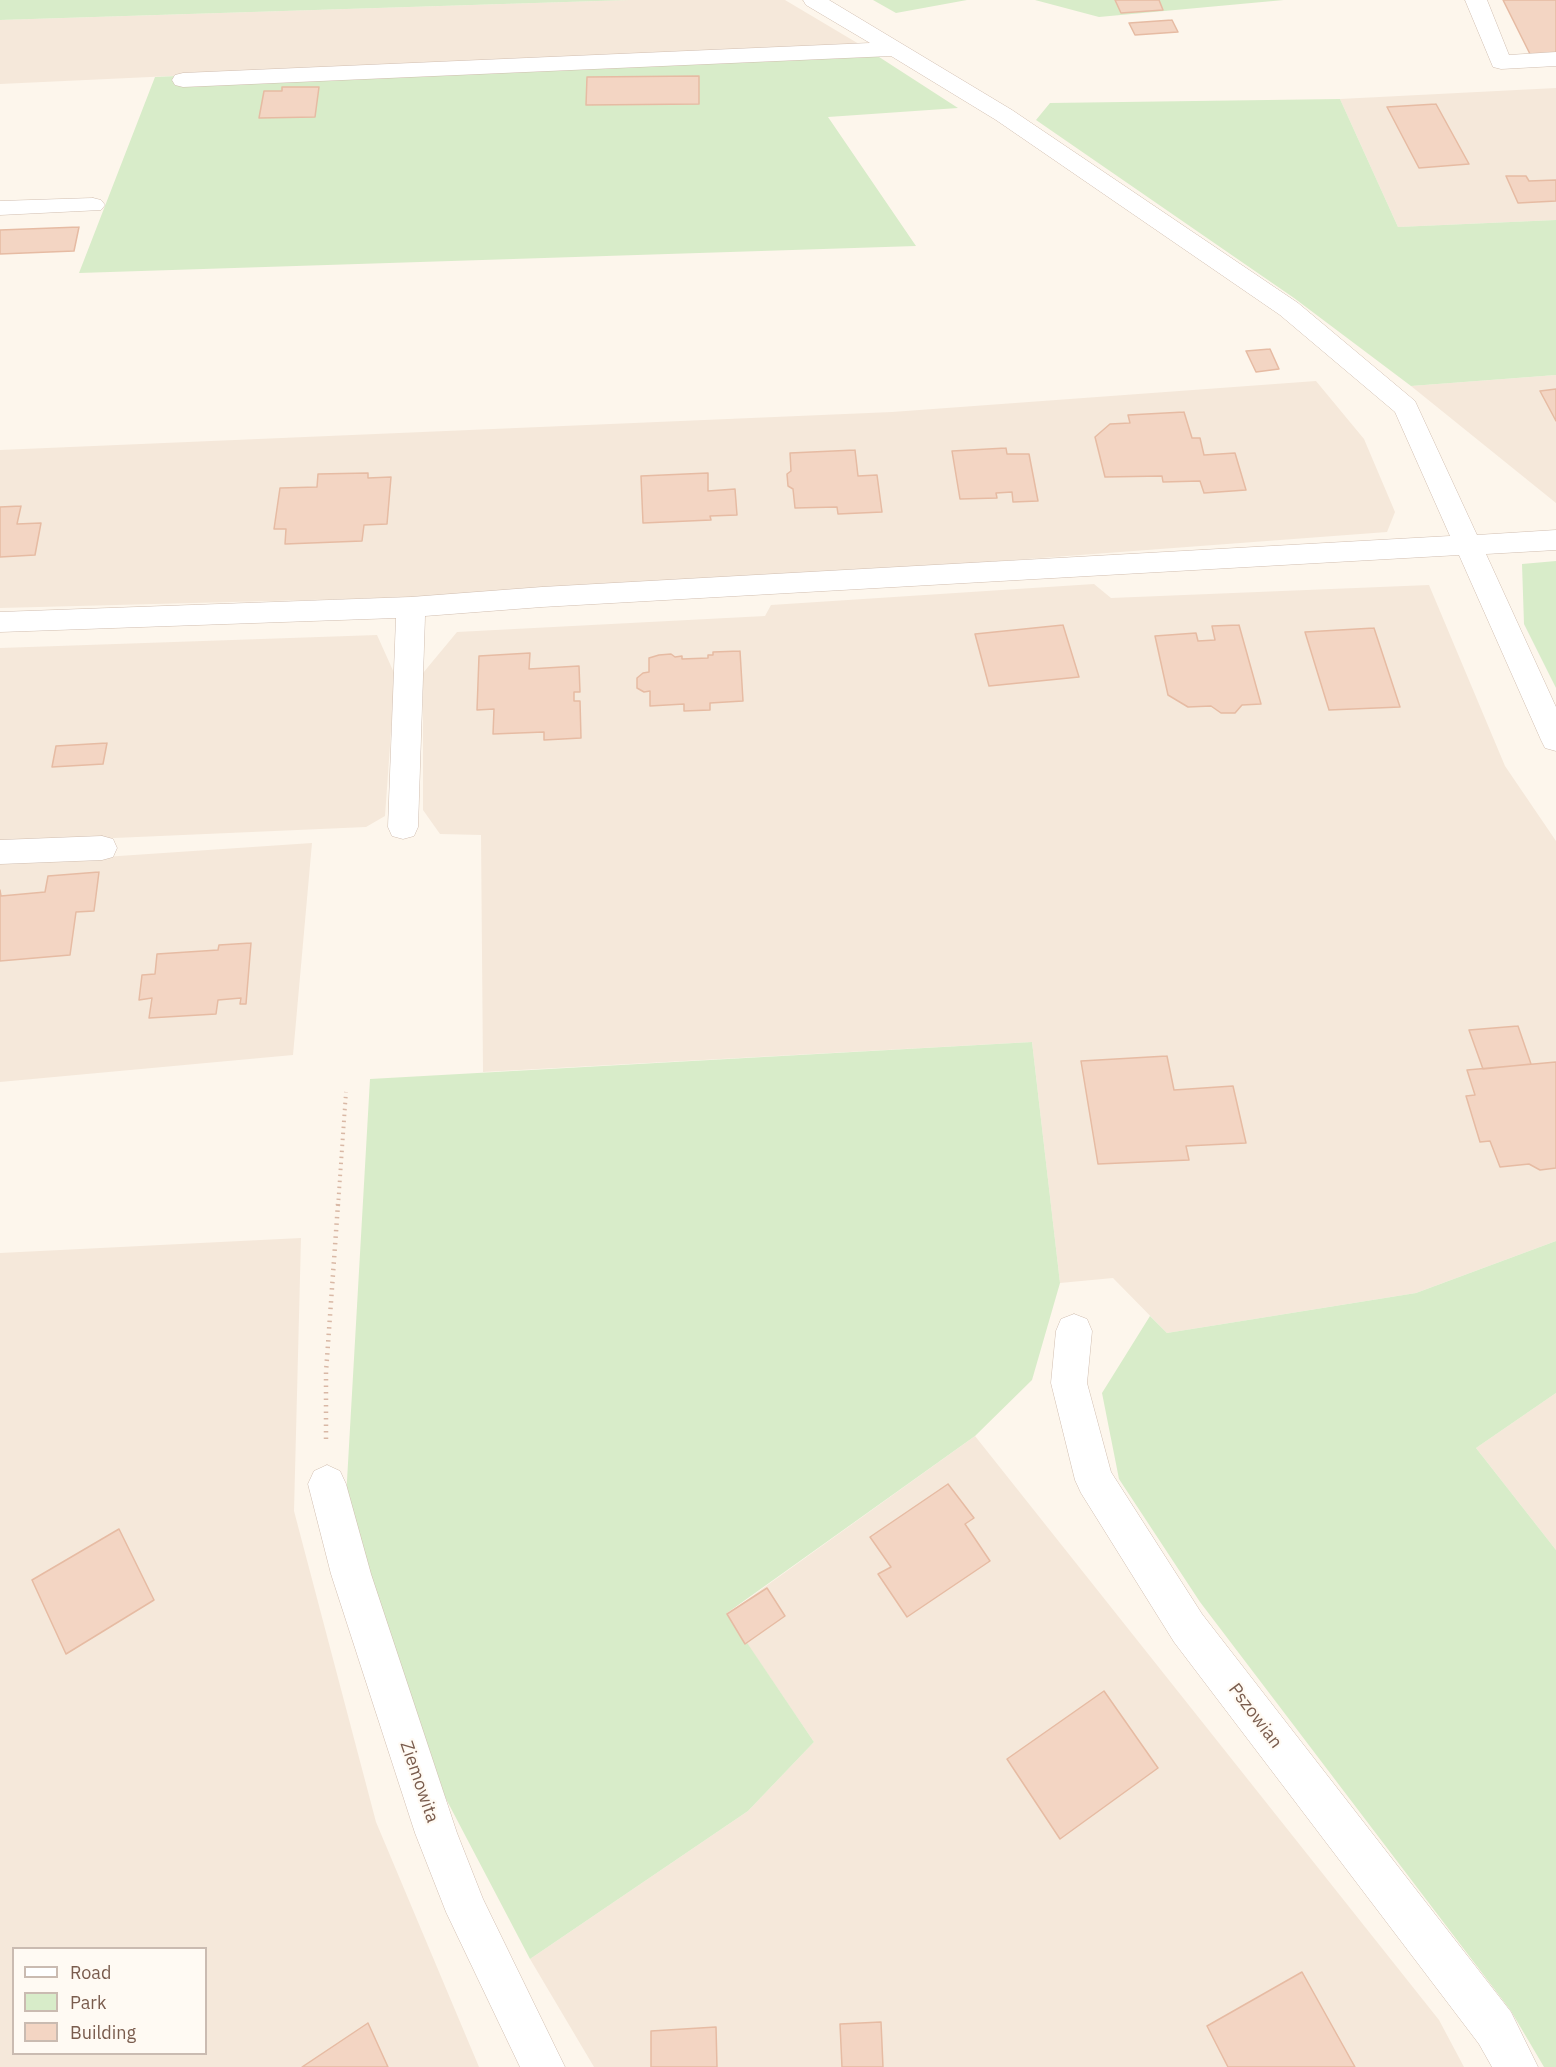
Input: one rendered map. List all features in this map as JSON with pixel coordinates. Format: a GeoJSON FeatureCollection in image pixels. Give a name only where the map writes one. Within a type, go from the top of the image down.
{"type":"FeatureCollection","features":[{"type":"Feature","properties":{"kind":"street"},"geometry":{"type":"LineString","coordinates":[[814,0],[1004,115],[1289,309],[1406,407],[1556,740]]}},
{"type":"Feature","properties":{"kind":"street"},"geometry":{"type":"LineString","coordinates":[[1476,0],[1501,62],[1556,59]]}},
{"type":"Feature","properties":{"kind":"street"},"geometry":{"type":"LineString","coordinates":[[183,80],[894,49]]}},
{"type":"Feature","properties":{"kind":"street"},"geometry":{"type":"LineString","coordinates":[[0,208],[93,204]]}},
{"type":"Feature","properties":{"kind":"street"},"geometry":{"type":"LineString","coordinates":[[0,622],[411,607],[542,597],[1301,556],[1469,543],[1556,540]]}},
{"type":"Feature","properties":{"kind":"street"},"geometry":{"type":"LineString","coordinates":[[403,827],[411,607]]}},
{"type":"Feature","properties":{"kind":"street"},"geometry":{"type":"LineString","coordinates":[[0,852],[102,848]]}},
{"type":"Feature","properties":{"kind":"street","name":"Pszowian"},"geometry":{"type":"LineString","coordinates":[[1074,1331],[1069,1383],[1094,1480],[1188,1628],[1495,2028],[1516,2067]]}},
{"type":"Feature","properties":{"kind":"street","name":"Ziemowita"},"geometry":{"type":"LineString","coordinates":[[327,1484],[351,1574],[436,1833],[468,1912],[543,2067]]}},
{"type":"Feature","properties":{"kind":"path"},"geometry":{"type":"LineString","coordinates":[[327,1484],[326,1372],[346,1092]]}},
{"type":"Feature","properties":{"kind":"shaded area"},"geometry":{"type":"Polygon","coordinates":[[[629,0],[785,0],[859,44],[0,84],[0,20],[629,0]]]}},
{"type":"Feature","properties":{"kind":"shaded area"},"geometry":{"type":"Polygon","coordinates":[[[1556,88],[1556,220],[1398,227],[1340,99],[1556,88]]]}},
{"type":"Feature","properties":{"kind":"shaded area"},"geometry":{"type":"Polygon","coordinates":[[[1556,375],[1556,503],[1411,386],[1556,375]]]}},
{"type":"Feature","properties":{"kind":"shaded area"},"geometry":{"type":"Polygon","coordinates":[[[1316,381],[1364,439],[1395,512],[1387,532],[907,568],[464,596],[0,608],[0,450],[892,412],[1316,381]]]}},
{"type":"Feature","properties":{"kind":"shaded area"},"geometry":{"type":"Polygon","coordinates":[[[1094,584],[1111,598],[1429,585],[1505,766],[1556,841],[1556,1241],[1416,1293],[1167,1333],[1113,1278],[1060,1283],[1032,1042],[483,1072],[481,835],[440,834],[423,810],[423,673],[457,632],[765,616],[771,605],[1094,584]]]}},
{"type":"Feature","properties":{"kind":"shaded area"},"geometry":{"type":"Polygon","coordinates":[[[377,635],[395,675],[385,816],[366,827],[0,843],[0,648],[377,635]]]}},
{"type":"Feature","properties":{"kind":"shaded area"},"geometry":{"type":"Polygon","coordinates":[[[312,843],[293,1055],[0,1082],[0,864],[312,843]]]}},
{"type":"Feature","properties":{"kind":"shaded area"},"geometry":{"type":"Polygon","coordinates":[[[301,1238],[294,1511],[376,1822],[479,2067],[0,2067],[0,1253],[301,1238]]]}},
{"type":"Feature","properties":{"kind":"shaded area"},"geometry":{"type":"Polygon","coordinates":[[[1556,1393],[1556,1550],[1476,1448],[1556,1393]]]}},
{"type":"Feature","properties":{"kind":"shaded area"},"geometry":{"type":"Polygon","coordinates":[[[975,1436],[1439,2020],[1464,2067],[594,2067],[530,1959],[748,1811],[814,1742],[727,1614],[975,1436]]]}},
{"type":"Feature","properties":{"kind":"green space"},"geometry":{"type":"Polygon","coordinates":[[[0,0],[629,0],[0,20],[0,0]]]}},
{"type":"Feature","properties":{"kind":"green space"},"geometry":{"type":"Polygon","coordinates":[[[873,0],[967,0],[896,13],[873,0]]]}},
{"type":"Feature","properties":{"kind":"green space"},"geometry":{"type":"Polygon","coordinates":[[[1035,0],[1284,0],[1099,17],[1035,0]]]}},
{"type":"Feature","properties":{"kind":"green space"},"geometry":{"type":"Polygon","coordinates":[[[859,44],[958,108],[828,117],[916,246],[79,273],[155,77],[859,44]]]}},
{"type":"Feature","properties":{"kind":"green space"},"geometry":{"type":"Polygon","coordinates":[[[1340,99],[1398,227],[1556,220],[1556,375],[1411,386],[1294,298],[1036,120],[1050,103],[1340,99]]]}},
{"type":"Feature","properties":{"kind":"green space"},"geometry":{"type":"Polygon","coordinates":[[[1556,561],[1556,688],[1524,624],[1522,564],[1556,561]]]}},
{"type":"Feature","properties":{"kind":"green space"},"geometry":{"type":"Polygon","coordinates":[[[1032,1042],[1060,1283],[1032,1380],[975,1436],[727,1613],[814,1742],[748,1811],[530,1959],[434,1776],[346,1498],[370,1079],[1032,1042]]]}},
{"type":"Feature","properties":{"kind":"green space"},"geometry":{"type":"Polygon","coordinates":[[[1556,1241],[1556,1393],[1476,1448],[1556,1550],[1556,2067],[1544,2067],[1511,2011],[1200,1602],[1119,1479],[1102,1393],[1150,1316],[1167,1333],[1416,1293],[1556,1241]]]}},
{"type":"Feature","properties":{"kind":"building"},"geometry":{"type":"Polygon","coordinates":[[[1115,0],[1159,0],[1163,10],[1121,13],[1115,0]]]}},
{"type":"Feature","properties":{"kind":"building"},"geometry":{"type":"Polygon","coordinates":[[[1503,0],[1556,0],[1556,54],[1530,54],[1503,0]]]}},
{"type":"Feature","properties":{"kind":"building"},"geometry":{"type":"Polygon","coordinates":[[[1172,20],[1178,32],[1135,35],[1129,23],[1172,20]]]}},
{"type":"Feature","properties":{"kind":"building"},"geometry":{"type":"Polygon","coordinates":[[[699,76],[699,104],[586,105],[587,77],[699,76]]]}},
{"type":"Feature","properties":{"kind":"building"},"geometry":{"type":"Polygon","coordinates":[[[282,87],[319,87],[315,117],[259,118],[264,91],[282,91],[282,87]]]}},
{"type":"Feature","properties":{"kind":"building"},"geometry":{"type":"Polygon","coordinates":[[[1436,104],[1469,164],[1419,168],[1387,107],[1436,104]]]}},
{"type":"Feature","properties":{"kind":"building"},"geometry":{"type":"Polygon","coordinates":[[[1506,176],[1526,176],[1529,181],[1556,180],[1556,201],[1518,203],[1506,176]]]}},
{"type":"Feature","properties":{"kind":"building"},"geometry":{"type":"Polygon","coordinates":[[[79,227],[74,251],[0,254],[0,230],[79,227]]]}},
{"type":"Feature","properties":{"kind":"building"},"geometry":{"type":"Polygon","coordinates":[[[1270,349],[1279,369],[1256,372],[1246,351],[1270,349]]]}},
{"type":"Feature","properties":{"kind":"building"},"geometry":{"type":"Polygon","coordinates":[[[1556,389],[1556,421],[1540,391],[1556,389]]]}},
{"type":"Feature","properties":{"kind":"building"},"geometry":{"type":"Polygon","coordinates":[[[1184,412],[1192,438],[1200,438],[1204,455],[1235,453],[1246,490],[1204,493],[1200,481],[1163,482],[1162,476],[1105,477],[1095,437],[1110,424],[1130,423],[1128,415],[1184,412]]]}},
{"type":"Feature","properties":{"kind":"building"},"geometry":{"type":"Polygon","coordinates":[[[1006,448],[1007,454],[1029,454],[1038,501],[1013,502],[1012,492],[996,493],[997,498],[960,499],[952,451],[1006,448]]]}},
{"type":"Feature","properties":{"kind":"building"},"geometry":{"type":"Polygon","coordinates":[[[855,450],[858,476],[877,475],[882,512],[838,514],[837,507],[795,508],[793,489],[788,486],[787,474],[791,471],[790,453],[855,450]]]}},
{"type":"Feature","properties":{"kind":"building"},"geometry":{"type":"Polygon","coordinates":[[[368,473],[368,478],[391,477],[387,524],[364,525],[362,541],[285,544],[286,529],[274,529],[280,488],[317,487],[318,474],[368,473]]]}},
{"type":"Feature","properties":{"kind":"building"},"geometry":{"type":"Polygon","coordinates":[[[708,473],[708,491],[735,489],[737,515],[710,516],[711,520],[643,523],[641,476],[708,473]]]}},
{"type":"Feature","properties":{"kind":"building"},"geometry":{"type":"Polygon","coordinates":[[[21,506],[17,524],[41,523],[35,555],[0,557],[0,507],[21,506]]]}},
{"type":"Feature","properties":{"kind":"building"},"geometry":{"type":"Polygon","coordinates":[[[1063,625],[1079,677],[989,686],[975,634],[1063,625]]]}},
{"type":"Feature","properties":{"kind":"building"},"geometry":{"type":"Polygon","coordinates":[[[1239,625],[1261,704],[1242,705],[1235,713],[1221,713],[1211,706],[1188,707],[1168,695],[1155,636],[1196,633],[1198,641],[1215,640],[1212,626],[1239,625]]]}},
{"type":"Feature","properties":{"kind":"building"},"geometry":{"type":"Polygon","coordinates":[[[1374,628],[1400,707],[1329,710],[1305,632],[1374,628]]]}},
{"type":"Feature","properties":{"kind":"building"},"geometry":{"type":"Polygon","coordinates":[[[740,651],[743,701],[710,703],[710,710],[684,711],[684,704],[650,706],[650,691],[644,692],[637,688],[637,678],[649,672],[649,658],[671,654],[675,657],[682,656],[682,659],[708,658],[708,655],[713,655],[713,652],[740,651]]]}},
{"type":"Feature","properties":{"kind":"building"},"geometry":{"type":"Polygon","coordinates":[[[530,653],[529,669],[579,666],[580,692],[574,692],[574,701],[580,701],[581,738],[544,740],[544,732],[493,734],[494,709],[477,710],[479,656],[530,653]]]}},
{"type":"Feature","properties":{"kind":"building"},"geometry":{"type":"Polygon","coordinates":[[[107,743],[103,764],[52,767],[56,746],[107,743]]]}},
{"type":"Feature","properties":{"kind":"building"},"geometry":{"type":"Polygon","coordinates":[[[99,872],[94,911],[76,912],[70,955],[0,961],[0,890],[1,896],[45,892],[48,876],[99,872]]]}},
{"type":"Feature","properties":{"kind":"building"},"geometry":{"type":"Polygon","coordinates":[[[251,943],[246,1004],[240,1004],[241,998],[218,1000],[216,1014],[149,1018],[152,998],[139,1000],[142,975],[155,974],[157,954],[218,950],[219,945],[251,943]]]}},
{"type":"Feature","properties":{"kind":"building"},"geometry":{"type":"Polygon","coordinates":[[[1518,1026],[1531,1064],[1483,1069],[1469,1030],[1518,1026]]]}},
{"type":"Feature","properties":{"kind":"building"},"geometry":{"type":"Polygon","coordinates":[[[1167,1056],[1174,1090],[1233,1086],[1246,1143],[1186,1146],[1189,1160],[1098,1164],[1081,1061],[1167,1056]]]}},
{"type":"Feature","properties":{"kind":"building"},"geometry":{"type":"Polygon","coordinates":[[[1556,1062],[1556,1168],[1540,1170],[1529,1164],[1500,1167],[1490,1141],[1480,1142],[1466,1096],[1475,1095],[1467,1070],[1556,1062]]]}},
{"type":"Feature","properties":{"kind":"building"},"geometry":{"type":"Polygon","coordinates":[[[948,1484],[974,1518],[965,1524],[990,1561],[907,1617],[878,1574],[891,1567],[870,1537],[948,1484]]]}},
{"type":"Feature","properties":{"kind":"building"},"geometry":{"type":"Polygon","coordinates":[[[119,1529],[154,1600],[66,1654],[32,1580],[119,1529]]]}},
{"type":"Feature","properties":{"kind":"building"},"geometry":{"type":"Polygon","coordinates":[[[767,1588],[785,1616],[745,1644],[727,1614],[767,1588]]]}},
{"type":"Feature","properties":{"kind":"building"},"geometry":{"type":"Polygon","coordinates":[[[1104,1691],[1158,1768],[1060,1839],[1007,1759],[1104,1691]]]}},
{"type":"Feature","properties":{"kind":"building"},"geometry":{"type":"Polygon","coordinates":[[[1302,1972],[1355,2067],[1228,2067],[1207,2026],[1302,1972]]]}},
{"type":"Feature","properties":{"kind":"building"},"geometry":{"type":"Polygon","coordinates":[[[881,2022],[883,2067],[842,2067],[840,2024],[881,2022]]]}},
{"type":"Feature","properties":{"kind":"building"},"geometry":{"type":"Polygon","coordinates":[[[368,2023],[388,2067],[302,2067],[368,2023]]]}},
{"type":"Feature","properties":{"kind":"building"},"geometry":{"type":"Polygon","coordinates":[[[716,2027],[717,2067],[651,2067],[651,2031],[716,2027]]]}}]}
